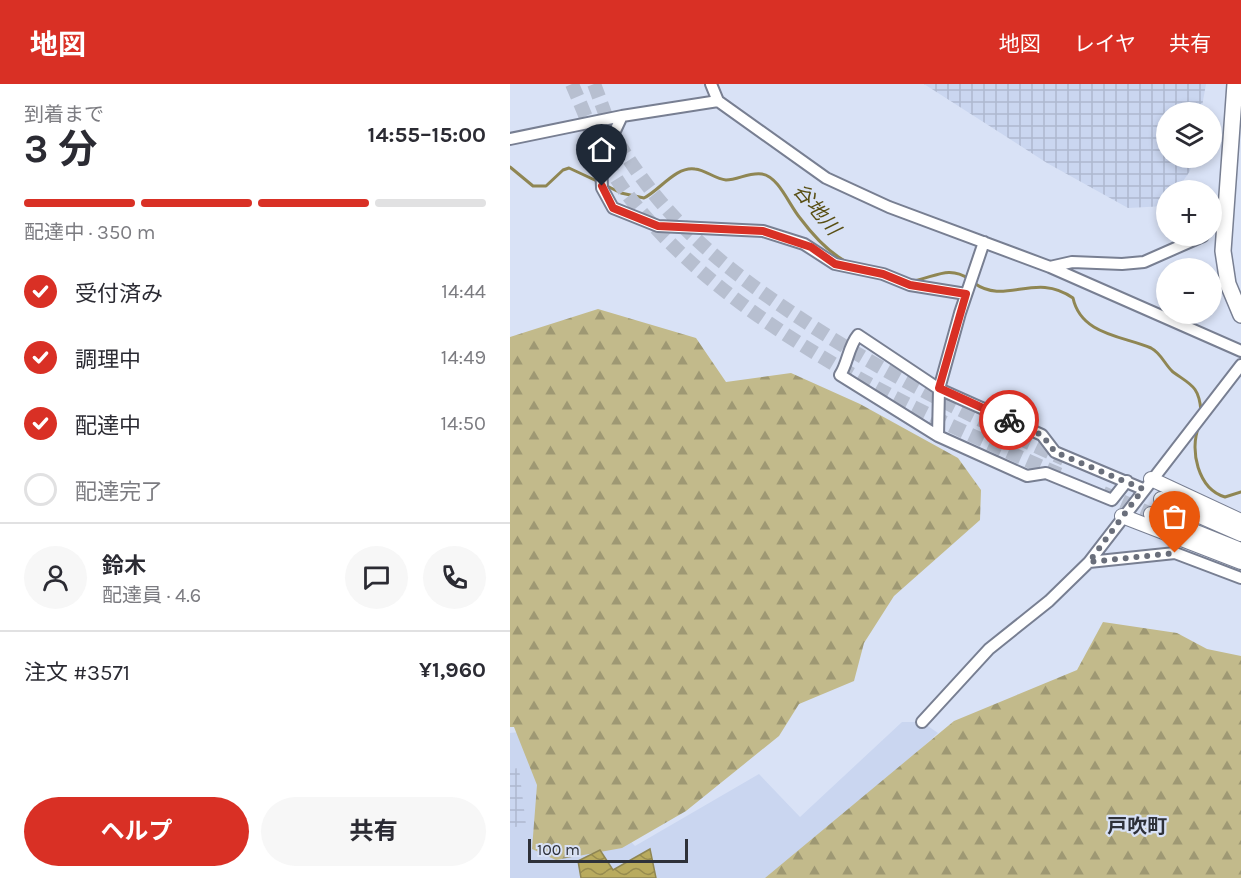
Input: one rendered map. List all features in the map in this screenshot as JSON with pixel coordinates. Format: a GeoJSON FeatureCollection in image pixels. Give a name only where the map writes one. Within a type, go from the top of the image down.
{"type":"FeatureCollection","features":[{"type":"Feature","properties":{"kind":"highway"},"geometry":{"type":"LineString","coordinates":[[1222,194],[1235,84]]}},
{"type":"Feature","properties":{"kind":"highway"},"geometry":{"type":"LineString","coordinates":[[1221,246],[1226,272],[1241,315]]}},
{"type":"Feature","properties":{"kind":"main road"},"geometry":{"type":"LineString","coordinates":[[1147,484],[1241,521]]}},
{"type":"Feature","properties":{"kind":"main road"},"geometry":{"type":"LineString","coordinates":[[1161,499],[1241,534]]}},
{"type":"Feature","properties":{"kind":"main road"},"geometry":{"type":"LineString","coordinates":[[1151,514],[1241,550]]}},
{"type":"Feature","properties":{"kind":"main road"},"geometry":{"type":"LineString","coordinates":[[1122,516],[1241,562]]}},
{"type":"Feature","properties":{"kind":"street"},"geometry":{"type":"LineString","coordinates":[[709,86],[718,101],[826,178],[889,207],[1050,267],[1241,351]]}},
{"type":"Feature","properties":{"kind":"street"},"geometry":{"type":"LineString","coordinates":[[510,139],[622,116],[718,101]]}},
{"type":"Feature","properties":{"kind":"street"},"geometry":{"type":"LineString","coordinates":[[622,116],[602,157],[602,182],[613,208],[658,226],[763,231],[811,247],[835,264],[883,274],[910,285],[966,294]]}},
{"type":"Feature","properties":{"kind":"street"},"geometry":{"type":"LineString","coordinates":[[938,436],[939,388],[966,294],[984,242]]}},
{"type":"Feature","properties":{"kind":"street"},"geometry":{"type":"LineString","coordinates":[[1050,267],[1072,262],[1122,264],[1144,262],[1180,246]]}},
{"type":"Feature","properties":{"kind":"street"},"geometry":{"type":"LineString","coordinates":[[1127,481],[1112,501],[1046,473],[1027,476],[938,436],[840,375],[848,363],[853,342],[858,335],[939,388],[1042,435],[1055,452],[1127,481],[1147,484]]}},
{"type":"Feature","properties":{"kind":"street"},"geometry":{"type":"LineString","coordinates":[[922,722],[989,649],[1049,601],[1089,562],[1147,484],[1220,395],[1241,364]]}},
{"type":"Feature","properties":{"kind":"street"},"geometry":{"type":"LineString","coordinates":[[1089,562],[1175,553],[1241,578]]}},
{"type":"Feature","properties":{"kind":"shaded area"},"geometry":{"type":"Polygon","coordinates":[[[924,84],[1206,84],[1203,102],[1156,102],[1156,168],[1191,168],[1184,180],[1156,180],[1156,207],[1128,208],[1047,163],[924,84]]]}},
{"type":"Feature","properties":{"kind":"shaded area"},"geometry":{"type":"Polygon","coordinates":[[[902,722],[922,722],[938,733],[782,878],[510,878],[510,733],[528,731],[635,846],[759,774],[800,817],[902,722]]]}},
{"type":"Feature","properties":{"kind":"shaded area"},"geometry":{"type":"Polygon","coordinates":[[[519,768],[526,825],[510,828],[510,769],[519,768]]]}},
{"type":"Feature","properties":{"kind":"green space"},"geometry":{"type":"Polygon","coordinates":[[[598,309],[696,338],[726,382],[791,373],[860,404],[958,458],[981,490],[980,520],[894,596],[864,643],[854,681],[799,704],[779,736],[686,811],[622,848],[556,860],[532,849],[537,785],[514,727],[510,727],[510,337],[598,309]]]}},
{"type":"Feature","properties":{"kind":"green space"},"geometry":{"type":"Polygon","coordinates":[[[1103,622],[1177,633],[1207,649],[1241,656],[1241,878],[765,878],[954,721],[1077,670],[1103,622]]]}},
{"type":"Feature","properties":{"kind":"water"},"geometry":{"type":"Polygon","coordinates":[[[650,849],[656,878],[581,878],[578,861],[600,850],[613,870],[650,849]]]}},
{"type":"Feature","properties":{"kind":"waterway","name":"谷地川"},"geometry":{"type":"LineString","coordinates":[[510,167],[533,186],[546,186],[563,170],[569,168],[599,182]]}},
{"type":"Feature","properties":{"kind":"waterway","name":"谷地川"},"geometry":{"type":"LineString","coordinates":[[605,185],[621,193],[644,198],[681,171],[688,169],[699,170],[726,180],[762,174],[774,180],[815,237],[847,262]]}},
{"type":"Feature","properties":{"kind":"waterway","name":"谷地川"},"geometry":{"type":"LineString","coordinates":[[913,281],[948,272],[969,279]]}},
{"type":"Feature","properties":{"kind":"waterway","name":"谷地川"},"geometry":{"type":"LineString","coordinates":[[974,283],[986,289],[998,291],[1033,287],[1046,288],[1073,298],[1085,320],[1094,327],[1154,350],[1173,372],[1193,387],[1198,396],[1201,411]]}},
{"type":"Feature","properties":{"kind":"waterway","name":"谷地川"},"geometry":{"type":"LineString","coordinates":[[1199,426],[1195,446],[1198,468],[1202,477],[1216,493],[1225,497],[1241,492]]}},
{"type":"Feature","properties":{"kind":"tunnel"},"geometry":{"type":"LineString","coordinates":[[572,84],[603,154],[627,194],[668,241],[715,283],[769,323],[826,359],[885,392],[945,423],[1061,475]]}},
{"type":"Feature","properties":{"kind":"tunnel"},"geometry":{"type":"LineString","coordinates":[[594,84],[609,124],[640,176],[684,227],[732,270],[786,309],[876,365],[968,414],[1064,459]]}},
{"type":"Feature","properties":{"kind":"tunnel"},"geometry":{"type":"LineString","coordinates":[[1103,493],[1151,514]]}},
{"type":"Feature","properties":{"kind":"way so far"},"geometry":{"type":"LineString","coordinates":[[1009,420],[1042,435],[1055,452],[1143,489],[1089,562],[1175,553]]}},
{"type":"Feature","properties":{"kind":"district","name":"戸吹町"},"geometry":{"type":"Point","coordinates":[1137,826]}},
{"type":"Feature","properties":{"kind":"route"},"geometry":{"type":"LineString","coordinates":[[602,186],[604,196],[613,208],[658,226],[763,231],[811,247],[835,264],[883,274],[910,285],[966,294],[939,388],[1009,420]]}}]}
